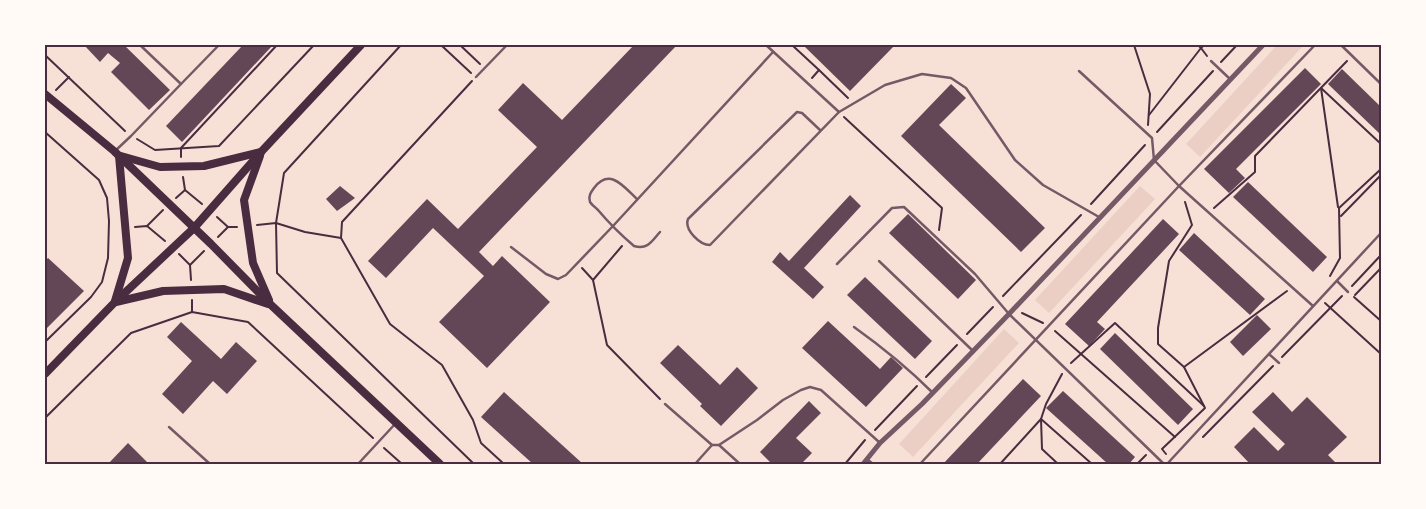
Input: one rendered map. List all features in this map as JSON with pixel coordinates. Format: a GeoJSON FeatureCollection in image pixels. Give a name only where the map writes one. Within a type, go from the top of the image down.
{"type":"FeatureCollection","features":[{"type":"Feature","properties":{"kind":"main road"},"geometry":{"type":"LineString","coordinates":[[45,374],[115,302],[194,228],[261,152],[361,45]]}},
{"type":"Feature","properties":{"kind":"main road"},"geometry":{"type":"LineString","coordinates":[[47,95],[117,154],[211,244],[270,304],[440,464]]}},
{"type":"Feature","properties":{"kind":"main road"},"geometry":{"type":"LineString","coordinates":[[117,154],[160,166],[204,166],[261,152]]}},
{"type":"Feature","properties":{"kind":"main road"},"geometry":{"type":"LineString","coordinates":[[261,152],[244,200],[253,263],[270,304]]}},
{"type":"Feature","properties":{"kind":"main road"},"geometry":{"type":"LineString","coordinates":[[115,302],[128,258],[117,154]]}},
{"type":"Feature","properties":{"kind":"main road"},"geometry":{"type":"LineString","coordinates":[[115,302],[162,291],[224,289],[270,304]]}},
{"type":"Feature","properties":{"kind":"street"},"geometry":{"type":"LineString","coordinates":[[863,464],[880,443],[933,393],[1263,45]]}},
{"type":"Feature","properties":{"kind":"lane"},"geometry":{"type":"LineString","coordinates":[[140,45],[181,84]]}},
{"type":"Feature","properties":{"kind":"lane"},"geometry":{"type":"LineString","coordinates":[[117,154],[131,136],[219,45]]}},
{"type":"Feature","properties":{"kind":"lane"},"geometry":{"type":"LineString","coordinates":[[476,77],[507,45]]}},
{"type":"Feature","properties":{"kind":"lane"},"geometry":{"type":"LineString","coordinates":[[766,45],[839,112]]}},
{"type":"Feature","properties":{"kind":"lane"},"geometry":{"type":"LineString","coordinates":[[920,464],[1035,339],[1316,45]]}},
{"type":"Feature","properties":{"kind":"lane"},"geometry":{"type":"LineString","coordinates":[[1341,45],[1381,84]]}},
{"type":"Feature","properties":{"kind":"lane"},"geometry":{"type":"LineString","coordinates":[[511,247],[546,274],[558,278],[566,275],[773,52]]}},
{"type":"Feature","properties":{"kind":"lane"},"geometry":{"type":"LineString","coordinates":[[1211,62],[1230,79]]}},
{"type":"Feature","properties":{"kind":"lane"},"geometry":{"type":"LineString","coordinates":[[1080,72],[1152,138],[1154,160],[1180,186],[1313,306]]}},
{"type":"Feature","properties":{"kind":"lane"},"geometry":{"type":"LineString","coordinates":[[820,130],[802,113],[797,112],[688,219],[686,224],[700,243],[710,245],[839,112],[884,85],[922,74],[951,78],[966,88],[1014,160],[1043,185],[1100,218]]}},
{"type":"Feature","properties":{"kind":"lane"},"geometry":{"type":"LineString","coordinates":[[637,199],[618,181],[611,178],[604,178],[599,182],[589,198],[590,202],[634,246],[641,248],[647,246],[660,232]]}},
{"type":"Feature","properties":{"kind":"lane"},"geometry":{"type":"LineString","coordinates":[[837,264],[892,208],[904,207],[975,274],[1009,314],[1165,464],[1381,233]]}},
{"type":"Feature","properties":{"kind":"lane"},"geometry":{"type":"LineString","coordinates":[[878,261],[973,351]]}},
{"type":"Feature","properties":{"kind":"lane"},"geometry":{"type":"LineString","coordinates":[[1336,281],[1348,292]]}},
{"type":"Feature","properties":{"kind":"lane"},"geometry":{"type":"LineString","coordinates":[[854,327],[890,353],[933,393]]}},
{"type":"Feature","properties":{"kind":"lane"},"geometry":{"type":"LineString","coordinates":[[1269,353],[1279,363]]}},
{"type":"Feature","properties":{"kind":"lane"},"geometry":{"type":"LineString","coordinates":[[665,404],[712,445],[719,445],[783,400],[810,387],[821,390],[880,443]]}},
{"type":"Feature","properties":{"kind":"lane"},"geometry":{"type":"LineString","coordinates":[[358,464],[396,423]]}},
{"type":"Feature","properties":{"kind":"lane"},"geometry":{"type":"LineString","coordinates":[[169,427],[210,464]]}},
{"type":"Feature","properties":{"kind":"lane"},"geometry":{"type":"LineString","coordinates":[[695,464],[712,445]]}},
{"type":"Feature","properties":{"kind":"lane"},"geometry":{"type":"LineString","coordinates":[[719,445],[740,464]]}},
{"type":"Feature","properties":{"kind":"lane"},"geometry":{"type":"LineString","coordinates":[[867,459],[873,464]]}},
{"type":"Feature","properties":{"kind":"path"},"geometry":{"type":"LineString","coordinates":[[228,227],[185,190],[181,148],[277,45]]}},
{"type":"Feature","properties":{"kind":"path"},"geometry":{"type":"LineString","coordinates":[[45,55],[131,136],[155,150],[219,146],[314,45]]}},
{"type":"Feature","properties":{"kind":"path"},"geometry":{"type":"LineString","coordinates":[[401,45],[284,173],[276,223],[277,273],[474,464]]}},
{"type":"Feature","properties":{"kind":"path"},"geometry":{"type":"LineString","coordinates":[[441,45],[476,77],[342,222],[341,238],[390,324],[442,365],[473,420],[481,443],[504,464]]}},
{"type":"Feature","properties":{"kind":"path"},"geometry":{"type":"LineString","coordinates":[[460,45],[484,68]]}},
{"type":"Feature","properties":{"kind":"path"},"geometry":{"type":"LineString","coordinates":[[792,45],[853,104]]}},
{"type":"Feature","properties":{"kind":"path"},"geometry":{"type":"LineString","coordinates":[[1134,45],[1150,94],[1148,125]]}},
{"type":"Feature","properties":{"kind":"path"},"geometry":{"type":"LineString","coordinates":[[1198,45],[1201,48]]}},
{"type":"Feature","properties":{"kind":"path"},"geometry":{"type":"LineString","coordinates":[[1149,116],[1204,45]]}},
{"type":"Feature","properties":{"kind":"path"},"geometry":{"type":"LineString","coordinates":[[965,336],[1086,210],[1236,45]]}},
{"type":"Feature","properties":{"kind":"path"},"geometry":{"type":"LineString","coordinates":[[1209,212],[1255,172],[1255,156],[1352,56]]}},
{"type":"Feature","properties":{"kind":"path"},"geometry":{"type":"LineString","coordinates":[[807,83],[819,70]]}},
{"type":"Feature","properties":{"kind":"path"},"geometry":{"type":"LineString","coordinates":[[47,95],[68,77]]}},
{"type":"Feature","properties":{"kind":"path"},"geometry":{"type":"LineString","coordinates":[[1321,88],[1381,144]]}},
{"type":"Feature","properties":{"kind":"path"},"geometry":{"type":"LineString","coordinates":[[1321,88],[1338,208],[1340,258],[1327,282]]}},
{"type":"Feature","properties":{"kind":"path"},"geometry":{"type":"LineString","coordinates":[[839,112],[942,208],[938,239]]}},
{"type":"Feature","properties":{"kind":"path"},"geometry":{"type":"LineString","coordinates":[[45,132],[99,180],[107,198],[109,221],[108,258],[102,282],[91,297],[45,342]]}},
{"type":"Feature","properties":{"kind":"path"},"geometry":{"type":"LineString","coordinates":[[1338,208],[1381,169]]}},
{"type":"Feature","properties":{"kind":"path"},"geometry":{"type":"LineString","coordinates":[[1341,216],[1381,175]]}},
{"type":"Feature","properties":{"kind":"path"},"geometry":{"type":"LineString","coordinates":[[1180,186],[1192,225],[1169,261],[1158,328],[1158,344],[1184,367],[1205,408]]}},
{"type":"Feature","properties":{"kind":"path"},"geometry":{"type":"LineString","coordinates":[[190,265],[228,227],[276,223],[305,232],[341,238]]}},
{"type":"Feature","properties":{"kind":"path"},"geometry":{"type":"LineString","coordinates":[[592,280],[627,240]]}},
{"type":"Feature","properties":{"kind":"path"},"geometry":{"type":"LineString","coordinates":[[577,263],[592,280],[607,344],[665,404]]}},
{"type":"Feature","properties":{"kind":"path"},"geometry":{"type":"LineString","coordinates":[[1381,268],[1353,297],[1381,321]]}},
{"type":"Feature","properties":{"kind":"path"},"geometry":{"type":"LineString","coordinates":[[1184,367],[1292,287]]}},
{"type":"Feature","properties":{"kind":"path"},"geometry":{"type":"LineString","coordinates":[[1320,298],[1381,354]]}},
{"type":"Feature","properties":{"kind":"path"},"geometry":{"type":"LineString","coordinates":[[45,418],[131,333],[192,312],[248,322],[402,464]]}},
{"type":"Feature","properties":{"kind":"path"},"geometry":{"type":"LineString","coordinates":[[1056,464],[1042,449],[1041,419],[1046,404],[1066,368],[1115,323],[1205,408]]}},
{"type":"Feature","properties":{"kind":"path"},"geometry":{"type":"LineString","coordinates":[[925,378],[958,343]]}},
{"type":"Feature","properties":{"kind":"path"},"geometry":{"type":"LineString","coordinates":[[1082,354],[1175,437]]}},
{"type":"Feature","properties":{"kind":"path"},"geometry":{"type":"LineString","coordinates":[[871,434],[918,385]]}},
{"type":"Feature","properties":{"kind":"path"},"geometry":{"type":"LineString","coordinates":[[1164,452],[1162,450],[1205,408]]}},
{"type":"Feature","properties":{"kind":"path"},"geometry":{"type":"LineString","coordinates":[[1000,464],[1041,419]]}},
{"type":"Feature","properties":{"kind":"path"},"geometry":{"type":"LineString","coordinates":[[1041,419],[1092,464]]}},
{"type":"Feature","properties":{"kind":"path"},"geometry":{"type":"LineString","coordinates":[[845,464],[864,441]]}},
{"type":"Feature","properties":{"kind":"path"},"geometry":{"type":"LineString","coordinates":[[1138,464],[1150,451]]}},
{"type":"Feature","properties":{"kind":"shaded area"},"geometry":{"type":"Polygon","coordinates":[[[1277,45],[1304,45],[1200,157],[1186,144],[1277,45]]]}},
{"type":"Feature","properties":{"kind":"shaded area"},"geometry":{"type":"Polygon","coordinates":[[[1140,186],[1155,199],[1049,313],[1035,300],[1140,186]]]}},
{"type":"Feature","properties":{"kind":"shaded area"},"geometry":{"type":"Polygon","coordinates":[[[1004,329],[1019,343],[913,457],[899,444],[1004,329]]]}},
{"type":"Feature","properties":{"kind":"building"},"geometry":{"type":"Polygon","coordinates":[[[84,45],[124,45],[170,90],[149,110],[111,72],[120,63],[108,53],[100,62],[84,45]]]}},
{"type":"Feature","properties":{"kind":"building"},"geometry":{"type":"Polygon","coordinates":[[[243,45],[273,45],[182,142],[166,126],[243,45]]]}},
{"type":"Feature","properties":{"kind":"building"},"geometry":{"type":"Polygon","coordinates":[[[634,45],[677,45],[479,252],[493,266],[502,256],[550,302],[487,368],[439,322],[484,276],[433,228],[386,278],[368,261],[427,199],[458,229],[537,147],[498,110],[523,83],[562,120],[634,45]]]}},
{"type":"Feature","properties":{"kind":"building"},"geometry":{"type":"Polygon","coordinates":[[[803,45],[895,45],[850,91],[803,45]]]}},
{"type":"Feature","properties":{"kind":"building"},"geometry":{"type":"Polygon","coordinates":[[[1305,68],[1321,84],[1236,169],[1245,178],[1229,193],[1204,169],[1305,68]]]}},
{"type":"Feature","properties":{"kind":"building"},"geometry":{"type":"Polygon","coordinates":[[[1342,69],[1381,107],[1381,135],[1328,84],[1342,69]]]}},
{"type":"Feature","properties":{"kind":"building"},"geometry":{"type":"Polygon","coordinates":[[[951,84],[966,98],[939,125],[1045,228],[1021,252],[901,136],[951,84]]]}},
{"type":"Feature","properties":{"kind":"building"},"geometry":{"type":"Polygon","coordinates":[[[1248,182],[1327,257],[1313,272],[1233,197],[1248,182]]]}},
{"type":"Feature","properties":{"kind":"building"},"geometry":{"type":"Polygon","coordinates":[[[340,186],[355,198],[337,211],[326,199],[340,186]]]}},
{"type":"Feature","properties":{"kind":"building"},"geometry":{"type":"Polygon","coordinates":[[[850,195],[861,206],[804,268],[824,287],[813,299],[772,262],[780,252],[789,261],[850,195]]]}},
{"type":"Feature","properties":{"kind":"building"},"geometry":{"type":"Polygon","coordinates":[[[908,214],[976,280],[958,299],[889,233],[908,214]]]}},
{"type":"Feature","properties":{"kind":"building"},"geometry":{"type":"Polygon","coordinates":[[[1163,219],[1179,234],[1097,322],[1105,329],[1089,346],[1065,324],[1163,219]]]}},
{"type":"Feature","properties":{"kind":"building"},"geometry":{"type":"Polygon","coordinates":[[[1194,233],[1265,299],[1250,315],[1179,250],[1194,233]]]}},
{"type":"Feature","properties":{"kind":"building"},"geometry":{"type":"Polygon","coordinates":[[[48,258],[84,291],[45,330],[45,261],[48,258]]]}},
{"type":"Feature","properties":{"kind":"building"},"geometry":{"type":"Polygon","coordinates":[[[865,277],[932,341],[915,359],[847,295],[865,277]]]}},
{"type":"Feature","properties":{"kind":"building"},"geometry":{"type":"Polygon","coordinates":[[[1257,315],[1271,329],[1243,356],[1230,342],[1257,315]]]}},
{"type":"Feature","properties":{"kind":"building"},"geometry":{"type":"Polygon","coordinates":[[[828,321],[880,369],[891,357],[903,368],[866,407],[802,348],[828,321]]]}},
{"type":"Feature","properties":{"kind":"building"},"geometry":{"type":"Polygon","coordinates":[[[181,322],[221,359],[236,342],[257,361],[227,394],[213,381],[183,414],[162,394],[192,361],[167,337],[181,322]]]}},
{"type":"Feature","properties":{"kind":"building"},"geometry":{"type":"Polygon","coordinates":[[[1115,333],[1193,409],[1178,425],[1100,349],[1115,333]]]}},
{"type":"Feature","properties":{"kind":"building"},"geometry":{"type":"Polygon","coordinates":[[[678,345],[720,385],[737,367],[758,388],[721,426],[700,406],[702,404],[660,363],[678,345]]]}},
{"type":"Feature","properties":{"kind":"building"},"geometry":{"type":"Polygon","coordinates":[[[1023,379],[1041,396],[977,464],[943,464],[1023,379]]]}},
{"type":"Feature","properties":{"kind":"building"},"geometry":{"type":"Polygon","coordinates":[[[1063,391],[1135,457],[1129,464],[1108,464],[1046,408],[1063,391]]]}},
{"type":"Feature","properties":{"kind":"building"},"geometry":{"type":"Polygon","coordinates":[[[504,392],[583,464],[533,464],[481,417],[504,392]]]}},
{"type":"Feature","properties":{"kind":"building"},"geometry":{"type":"Polygon","coordinates":[[[1273,392],[1292,412],[1307,397],[1347,437],[1328,455],[1337,464],[1250,464],[1234,447],[1254,427],[1278,451],[1285,444],[1252,412],[1273,392]]]}},
{"type":"Feature","properties":{"kind":"building"},"geometry":{"type":"Polygon","coordinates":[[[809,401],[821,413],[796,438],[812,453],[801,464],[772,464],[760,452],[809,401]]]}},
{"type":"Feature","properties":{"kind":"building"},"geometry":{"type":"Polygon","coordinates":[[[128,443],[149,464],[108,464],[128,443]]]}}]}
